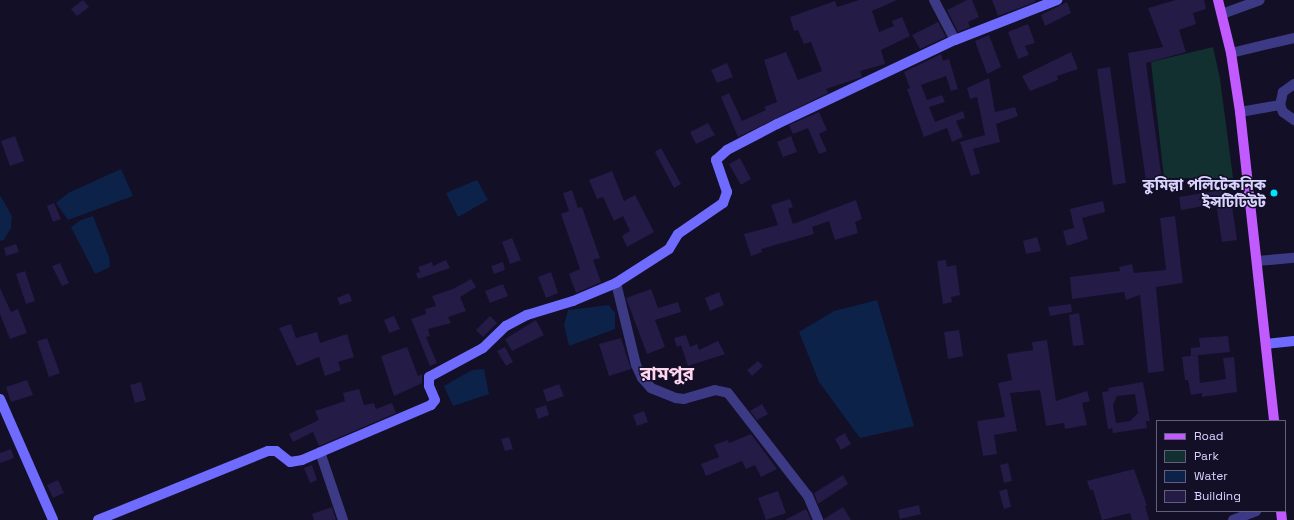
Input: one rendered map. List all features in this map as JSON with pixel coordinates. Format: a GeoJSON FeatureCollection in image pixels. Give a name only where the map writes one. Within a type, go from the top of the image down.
{"type":"FeatureCollection","features":[{"type":"Feature","properties":{"kind":"main road"},"geometry":{"type":"LineString","coordinates":[[98,520],[268,451],[276,452],[290,462],[320,452],[434,403],[435,400],[429,386],[429,377],[483,348],[506,326],[527,315],[573,301],[616,283],[670,249],[678,234],[723,203],[727,192],[716,160],[720,155],[777,124],[955,40],[1058,0]]}},
{"type":"Feature","properties":{"kind":"main road"},"geometry":{"type":"LineString","coordinates":[[1218,0],[1231,53],[1240,112],[1274,420]]}},
{"type":"Feature","properties":{"kind":"main road"},"geometry":{"type":"LineString","coordinates":[[1266,344],[1294,341]]}},
{"type":"Feature","properties":{"kind":"main road"},"geometry":{"type":"LineString","coordinates":[[0,399],[53,520]]}},
{"type":"Feature","properties":{"kind":"street"},"geometry":{"type":"LineString","coordinates":[[934,0],[955,40]]}},
{"type":"Feature","properties":{"kind":"street"},"geometry":{"type":"LineString","coordinates":[[1222,14],[1260,0]]}},
{"type":"Feature","properties":{"kind":"street"},"geometry":{"type":"LineString","coordinates":[[1231,53],[1294,38]]}},
{"type":"Feature","properties":{"kind":"street"},"geometry":{"type":"LineString","coordinates":[[1294,84],[1283,92],[1280,105],[1283,112],[1294,120]]}},
{"type":"Feature","properties":{"kind":"street"},"geometry":{"type":"LineString","coordinates":[[1240,112],[1280,105]]}},
{"type":"Feature","properties":{"kind":"street"},"geometry":{"type":"LineString","coordinates":[[1257,261],[1294,258]]}},
{"type":"Feature","properties":{"kind":"street"},"geometry":{"type":"LineString","coordinates":[[616,283],[636,366],[642,378],[651,388],[676,398],[684,399],[715,390],[728,393],[808,496],[818,520]]}},
{"type":"Feature","properties":{"kind":"street"},"geometry":{"type":"LineString","coordinates":[[320,452],[343,520]]}},
{"type":"Feature","properties":{"kind":"street"},"geometry":{"type":"LineString","coordinates":[[1233,520],[1253,512]]}},
{"type":"Feature","properties":{"kind":"green space"},"geometry":{"type":"Polygon","coordinates":[[[1213,47],[1220,79],[1233,178],[1164,178],[1151,62],[1213,47]]]}},
{"type":"Feature","properties":{"kind":"water"},"geometry":{"type":"Polygon","coordinates":[[[121,169],[133,196],[68,220],[56,203],[68,193],[121,169]]]}},
{"type":"Feature","properties":{"kind":"water"},"geometry":{"type":"Polygon","coordinates":[[[477,180],[488,200],[458,217],[446,193],[477,180]]]}},
{"type":"Feature","properties":{"kind":"water"},"geometry":{"type":"Polygon","coordinates":[[[0,195],[12,216],[11,228],[4,240],[0,241],[0,195]]]}},
{"type":"Feature","properties":{"kind":"water"},"geometry":{"type":"Polygon","coordinates":[[[93,216],[109,257],[110,267],[95,274],[71,227],[81,220],[93,216]]]}},
{"type":"Feature","properties":{"kind":"water"},"geometry":{"type":"Polygon","coordinates":[[[877,300],[914,426],[860,438],[819,382],[799,332],[834,311],[877,300]]]}},
{"type":"Feature","properties":{"kind":"water"},"geometry":{"type":"Polygon","coordinates":[[[609,305],[615,313],[615,329],[569,346],[564,325],[568,310],[609,305]]]}},
{"type":"Feature","properties":{"kind":"water"},"geometry":{"type":"Polygon","coordinates":[[[484,369],[489,394],[453,406],[444,386],[472,370],[484,369]]]}},
{"type":"Feature","properties":{"kind":"building"},"geometry":{"type":"Polygon","coordinates":[[[83,0],[89,7],[77,16],[71,9],[83,0]]]}},
{"type":"Feature","properties":{"kind":"building"},"geometry":{"type":"Polygon","coordinates":[[[859,0],[897,0],[872,11],[879,32],[894,26],[892,21],[902,17],[910,36],[881,50],[885,64],[860,71],[862,77],[826,89],[828,93],[738,137],[721,97],[729,93],[742,121],[766,110],[764,107],[777,102],[764,60],[786,52],[798,80],[822,71],[811,42],[804,44],[798,30],[794,31],[790,17],[835,1],[837,7],[859,0]]]}},
{"type":"Feature","properties":{"kind":"building"},"geometry":{"type":"Polygon","coordinates":[[[967,0],[972,0],[979,17],[968,22],[970,27],[958,32],[947,10],[967,0]]]}},
{"type":"Feature","properties":{"kind":"building"},"geometry":{"type":"Polygon","coordinates":[[[992,0],[1035,0],[1035,2],[998,16],[992,0]]]}},
{"type":"Feature","properties":{"kind":"building"},"geometry":{"type":"Polygon","coordinates":[[[1176,0],[1204,0],[1206,9],[1193,13],[1196,24],[1179,30],[1186,52],[1146,63],[1162,180],[1146,182],[1128,53],[1163,47],[1148,8],[1176,0]]]}},
{"type":"Feature","properties":{"kind":"building"},"geometry":{"type":"Polygon","coordinates":[[[1067,2],[1071,13],[1045,26],[1041,15],[1067,2]]]}},
{"type":"Feature","properties":{"kind":"building"},"geometry":{"type":"Polygon","coordinates":[[[938,22],[946,37],[920,49],[912,35],[938,22]]]}},
{"type":"Feature","properties":{"kind":"building"},"geometry":{"type":"Polygon","coordinates":[[[1028,24],[1035,43],[1025,46],[1029,55],[1018,59],[1008,32],[1028,24]]]}},
{"type":"Feature","properties":{"kind":"building"},"geometry":{"type":"Polygon","coordinates":[[[989,35],[1001,67],[987,74],[975,41],[989,35]]]}},
{"type":"Feature","properties":{"kind":"building"},"geometry":{"type":"Polygon","coordinates":[[[1071,52],[1078,69],[1057,76],[1058,80],[1030,91],[1022,76],[1071,52]]]}},
{"type":"Feature","properties":{"kind":"building"},"geometry":{"type":"Polygon","coordinates":[[[941,54],[943,61],[949,59],[958,89],[951,91],[946,76],[921,85],[927,100],[942,95],[945,102],[929,107],[935,122],[963,111],[965,118],[956,121],[963,137],[952,142],[947,128],[924,137],[907,89],[910,88],[904,72],[941,54]]]}},
{"type":"Feature","properties":{"kind":"building"},"geometry":{"type":"Polygon","coordinates":[[[727,63],[733,77],[717,83],[711,70],[727,63]]]}},
{"type":"Feature","properties":{"kind":"building"},"geometry":{"type":"Polygon","coordinates":[[[1110,67],[1126,183],[1113,185],[1097,69],[1110,67]]]}},
{"type":"Feature","properties":{"kind":"building"},"geometry":{"type":"Polygon","coordinates":[[[989,78],[995,112],[1015,107],[1018,116],[996,124],[1000,142],[973,149],[980,173],[971,176],[960,142],[985,135],[977,97],[970,99],[967,88],[989,78]]]}},
{"type":"Feature","properties":{"kind":"building"},"geometry":{"type":"Polygon","coordinates":[[[819,112],[827,130],[819,134],[827,151],[819,154],[808,128],[793,134],[789,125],[819,112]]]}},
{"type":"Feature","properties":{"kind":"building"},"geometry":{"type":"Polygon","coordinates":[[[708,123],[715,135],[696,144],[690,132],[708,123]]]}},
{"type":"Feature","properties":{"kind":"building"},"geometry":{"type":"Polygon","coordinates":[[[15,136],[24,161],[10,166],[1,141],[15,136]]]}},
{"type":"Feature","properties":{"kind":"building"},"geometry":{"type":"Polygon","coordinates":[[[791,136],[797,152],[783,157],[777,142],[791,136]]]}},
{"type":"Feature","properties":{"kind":"building"},"geometry":{"type":"Polygon","coordinates":[[[661,148],[681,184],[674,188],[655,152],[661,148]]]}},
{"type":"Feature","properties":{"kind":"building"},"geometry":{"type":"Polygon","coordinates":[[[740,158],[751,179],[741,185],[729,164],[740,158]]]}},
{"type":"Feature","properties":{"kind":"building"},"geometry":{"type":"Polygon","coordinates":[[[612,171],[624,201],[635,195],[654,232],[627,247],[622,236],[630,231],[623,216],[614,221],[603,197],[597,199],[589,180],[612,171]]]}},
{"type":"Feature","properties":{"kind":"building"},"geometry":{"type":"Polygon","coordinates":[[[572,190],[578,208],[582,207],[600,258],[593,260],[601,282],[576,293],[569,274],[580,269],[561,214],[569,211],[563,193],[572,190]]]}},
{"type":"Feature","properties":{"kind":"building"},"geometry":{"type":"Polygon","coordinates":[[[1222,190],[1225,207],[1232,206],[1237,240],[1222,242],[1216,204],[1181,210],[1179,197],[1222,190]]]}},
{"type":"Feature","properties":{"kind":"building"},"geometry":{"type":"Polygon","coordinates":[[[790,199],[793,207],[788,209],[793,224],[856,200],[862,219],[855,222],[858,233],[835,240],[829,221],[812,227],[814,234],[761,249],[762,252],[751,256],[744,234],[778,225],[771,205],[790,199]]]}},
{"type":"Feature","properties":{"kind":"building"},"geometry":{"type":"Polygon","coordinates":[[[1103,201],[1105,212],[1082,218],[1088,239],[1067,246],[1063,231],[1074,228],[1070,209],[1103,201]]]}},
{"type":"Feature","properties":{"kind":"building"},"geometry":{"type":"Polygon","coordinates":[[[54,203],[61,219],[53,222],[47,206],[54,203]]]}},
{"type":"Feature","properties":{"kind":"building"},"geometry":{"type":"Polygon","coordinates":[[[1175,216],[1183,283],[1156,287],[1164,371],[1148,373],[1140,295],[1126,300],[1124,292],[1072,299],[1070,277],[1120,271],[1119,267],[1132,264],[1134,273],[1166,270],[1160,218],[1175,216]]]}},
{"type":"Feature","properties":{"kind":"building"},"geometry":{"type":"Polygon","coordinates":[[[1037,237],[1041,251],[1026,254],[1023,241],[1037,237]]]}},
{"type":"Feature","properties":{"kind":"building"},"geometry":{"type":"Polygon","coordinates":[[[512,238],[521,260],[510,264],[502,242],[512,238]]]}},
{"type":"Feature","properties":{"kind":"building"},"geometry":{"type":"Polygon","coordinates":[[[16,244],[19,252],[6,256],[4,248],[16,244]]]}},
{"type":"Feature","properties":{"kind":"building"},"geometry":{"type":"Polygon","coordinates":[[[446,260],[450,268],[418,279],[416,273],[420,272],[418,267],[432,262],[433,266],[446,260]]]}},
{"type":"Feature","properties":{"kind":"building"},"geometry":{"type":"Polygon","coordinates":[[[946,260],[947,267],[956,265],[960,295],[951,297],[952,302],[943,304],[937,261],[946,260]]]}},
{"type":"Feature","properties":{"kind":"building"},"geometry":{"type":"Polygon","coordinates":[[[503,262],[505,270],[494,274],[491,266],[503,262]]]}},
{"type":"Feature","properties":{"kind":"building"},"geometry":{"type":"Polygon","coordinates":[[[60,263],[69,283],[62,286],[52,266],[60,263]]]}},
{"type":"Feature","properties":{"kind":"building"},"geometry":{"type":"Polygon","coordinates":[[[25,271],[35,301],[26,304],[16,274],[25,271]]]}},
{"type":"Feature","properties":{"kind":"building"},"geometry":{"type":"Polygon","coordinates":[[[551,272],[558,293],[546,298],[538,277],[551,272]]]}},
{"type":"Feature","properties":{"kind":"building"},"geometry":{"type":"Polygon","coordinates":[[[471,279],[476,287],[460,297],[466,311],[448,317],[451,323],[428,329],[430,336],[426,337],[437,363],[430,366],[411,319],[426,314],[425,309],[436,306],[432,296],[453,289],[471,279]]]}},
{"type":"Feature","properties":{"kind":"building"},"geometry":{"type":"Polygon","coordinates":[[[503,284],[508,296],[490,303],[485,291],[503,284]]]}},
{"type":"Feature","properties":{"kind":"building"},"geometry":{"type":"Polygon","coordinates":[[[0,288],[11,312],[18,309],[27,333],[10,339],[0,314],[0,288]]]}},
{"type":"Feature","properties":{"kind":"building"},"geometry":{"type":"Polygon","coordinates":[[[651,289],[658,308],[678,302],[681,312],[655,320],[665,347],[647,354],[626,298],[651,289]]]}},
{"type":"Feature","properties":{"kind":"building"},"geometry":{"type":"Polygon","coordinates":[[[719,292],[724,305],[710,311],[705,298],[719,292]]]}},
{"type":"Feature","properties":{"kind":"building"},"geometry":{"type":"Polygon","coordinates":[[[349,293],[352,301],[340,305],[337,298],[349,293]]]}},
{"type":"Feature","properties":{"kind":"building"},"geometry":{"type":"Polygon","coordinates":[[[1071,304],[1072,312],[1050,316],[1048,307],[1071,304]]]}},
{"type":"Feature","properties":{"kind":"building"},"geometry":{"type":"Polygon","coordinates":[[[1079,313],[1084,345],[1073,346],[1069,315],[1079,313]]]}},
{"type":"Feature","properties":{"kind":"building"},"geometry":{"type":"Polygon","coordinates":[[[394,316],[400,329],[389,333],[384,320],[394,316]]]}},
{"type":"Feature","properties":{"kind":"building"},"geometry":{"type":"Polygon","coordinates":[[[490,316],[497,323],[483,337],[476,330],[490,316]]]}},
{"type":"Feature","properties":{"kind":"building"},"geometry":{"type":"Polygon","coordinates":[[[536,320],[544,335],[512,351],[505,339],[536,320]]]}},
{"type":"Feature","properties":{"kind":"building"},"geometry":{"type":"Polygon","coordinates":[[[291,324],[296,338],[317,332],[320,343],[347,334],[354,357],[338,362],[341,370],[325,376],[319,357],[297,366],[279,328],[291,324]]]}},
{"type":"Feature","properties":{"kind":"building"},"geometry":{"type":"Polygon","coordinates":[[[959,330],[963,356],[948,359],[944,332],[959,330]]]}},
{"type":"Feature","properties":{"kind":"building"},"geometry":{"type":"Polygon","coordinates":[[[686,335],[690,347],[697,344],[699,350],[718,341],[725,354],[688,366],[681,345],[677,347],[674,338],[686,335]]]}},
{"type":"Feature","properties":{"kind":"building"},"geometry":{"type":"Polygon","coordinates":[[[1228,336],[1230,352],[1191,356],[1191,348],[1200,347],[1199,338],[1228,336]]]}},
{"type":"Feature","properties":{"kind":"building"},"geometry":{"type":"Polygon","coordinates":[[[47,338],[60,373],[49,377],[37,341],[47,338]]]}},
{"type":"Feature","properties":{"kind":"building"},"geometry":{"type":"Polygon","coordinates":[[[621,338],[631,369],[609,376],[599,344],[621,338]]]}},
{"type":"Feature","properties":{"kind":"building"},"geometry":{"type":"Polygon","coordinates":[[[1047,340],[1056,401],[1087,391],[1090,401],[1082,403],[1087,425],[1065,429],[1064,423],[1046,426],[1040,390],[1010,393],[1017,431],[994,435],[997,454],[983,456],[977,421],[1005,417],[998,383],[1012,380],[1007,354],[1033,350],[1032,342],[1047,340]]]}},
{"type":"Feature","properties":{"kind":"building"},"geometry":{"type":"Polygon","coordinates":[[[407,347],[418,376],[422,374],[422,383],[394,396],[381,356],[407,347]]]}},
{"type":"Feature","properties":{"kind":"building"},"geometry":{"type":"Polygon","coordinates":[[[505,347],[513,362],[506,366],[497,351],[505,347]]]}},
{"type":"Feature","properties":{"kind":"building"},"geometry":{"type":"Polygon","coordinates":[[[1198,355],[1200,383],[1226,379],[1223,358],[1234,357],[1237,392],[1202,397],[1202,393],[1191,395],[1188,380],[1185,380],[1182,357],[1198,355]]]}},
{"type":"Feature","properties":{"kind":"building"},"geometry":{"type":"Polygon","coordinates":[[[758,361],[763,366],[752,376],[747,370],[758,361]]]}},
{"type":"Feature","properties":{"kind":"building"},"geometry":{"type":"Polygon","coordinates":[[[27,380],[33,395],[11,402],[6,387],[27,380]]]}},
{"type":"Feature","properties":{"kind":"building"},"geometry":{"type":"Polygon","coordinates":[[[141,382],[146,400],[135,403],[130,385],[141,382]]]}},
{"type":"Feature","properties":{"kind":"building"},"geometry":{"type":"Polygon","coordinates":[[[1143,382],[1150,421],[1146,421],[1147,428],[1113,433],[1112,428],[1108,429],[1102,392],[1109,391],[1108,388],[1143,382]],[[1135,394],[1117,396],[1113,405],[1116,423],[1130,421],[1138,413],[1135,394]]]}},
{"type":"Feature","properties":{"kind":"building"},"geometry":{"type":"Polygon","coordinates":[[[559,384],[564,396],[547,402],[543,390],[559,384]]]}},
{"type":"Feature","properties":{"kind":"building"},"geometry":{"type":"Polygon","coordinates":[[[359,389],[364,405],[374,403],[376,409],[392,403],[396,413],[319,446],[313,432],[293,442],[289,434],[319,420],[315,411],[345,401],[343,393],[359,389]]]}},
{"type":"Feature","properties":{"kind":"building"},"geometry":{"type":"Polygon","coordinates":[[[762,404],[768,414],[757,420],[750,411],[762,404]]]}},
{"type":"Feature","properties":{"kind":"building"},"geometry":{"type":"Polygon","coordinates":[[[546,405],[549,415],[538,419],[535,409],[546,405]]]}},
{"type":"Feature","properties":{"kind":"building"},"geometry":{"type":"Polygon","coordinates":[[[644,411],[648,422],[637,426],[633,415],[644,411]]]}},
{"type":"Feature","properties":{"kind":"building"},"geometry":{"type":"Polygon","coordinates":[[[845,433],[851,444],[841,450],[835,439],[845,433]]]}},
{"type":"Feature","properties":{"kind":"building"},"geometry":{"type":"Polygon","coordinates":[[[751,434],[777,469],[761,477],[755,465],[746,469],[742,461],[706,476],[701,464],[719,457],[714,445],[728,440],[729,443],[751,434]]]}},
{"type":"Feature","properties":{"kind":"building"},"geometry":{"type":"Polygon","coordinates":[[[509,437],[513,449],[505,451],[501,439],[509,437]]]}},
{"type":"Feature","properties":{"kind":"building"},"geometry":{"type":"Polygon","coordinates":[[[11,449],[14,458],[0,463],[0,453],[11,449]]]}},
{"type":"Feature","properties":{"kind":"building"},"geometry":{"type":"Polygon","coordinates":[[[1008,463],[1012,481],[1004,483],[1000,465],[1008,463]]]}},
{"type":"Feature","properties":{"kind":"building"},"geometry":{"type":"Polygon","coordinates":[[[312,465],[317,480],[310,483],[304,468],[312,465]]]}},
{"type":"Feature","properties":{"kind":"building"},"geometry":{"type":"Polygon","coordinates":[[[1134,469],[1147,506],[1145,506],[1149,520],[1132,520],[1130,513],[1102,520],[1093,490],[1090,490],[1087,481],[1134,469]]]}},
{"type":"Feature","properties":{"kind":"building"},"geometry":{"type":"Polygon","coordinates":[[[843,475],[848,484],[818,504],[814,493],[843,475]]]}},
{"type":"Feature","properties":{"kind":"building"},"geometry":{"type":"Polygon","coordinates":[[[58,480],[64,493],[53,498],[47,485],[58,480]]]}},
{"type":"Feature","properties":{"kind":"building"},"geometry":{"type":"Polygon","coordinates":[[[1007,489],[1011,507],[1004,509],[999,491],[1007,489]]]}},
{"type":"Feature","properties":{"kind":"building"},"geometry":{"type":"Polygon","coordinates":[[[778,491],[786,513],[766,520],[758,498],[778,491]]]}},
{"type":"Feature","properties":{"kind":"building"},"geometry":{"type":"Polygon","coordinates":[[[919,505],[921,514],[900,519],[898,510],[919,505]]]}},
{"type":"Feature","properties":{"kind":"building"},"geometry":{"type":"Polygon","coordinates":[[[332,507],[336,520],[314,520],[312,514],[332,507]]]}},
{"type":"Feature","properties":{"kind":"building"},"geometry":{"type":"Polygon","coordinates":[[[843,507],[851,520],[824,520],[824,519],[843,507]]]}},
{"type":"Feature","properties":{"kind":"building"},"geometry":{"type":"Polygon","coordinates":[[[806,509],[811,520],[785,520],[806,509]]]}},
{"type":"Feature","properties":{"kind":"place","name":"কুমিল্লা পলিটেকনিক ইন্সটিটিউট"},"geometry":{"type":"Point","coordinates":[1274,193]}},
{"type":"Feature","properties":{"kind":"district","name":"রামপুর"},"geometry":{"type":"Point","coordinates":[667,374]}}]}
